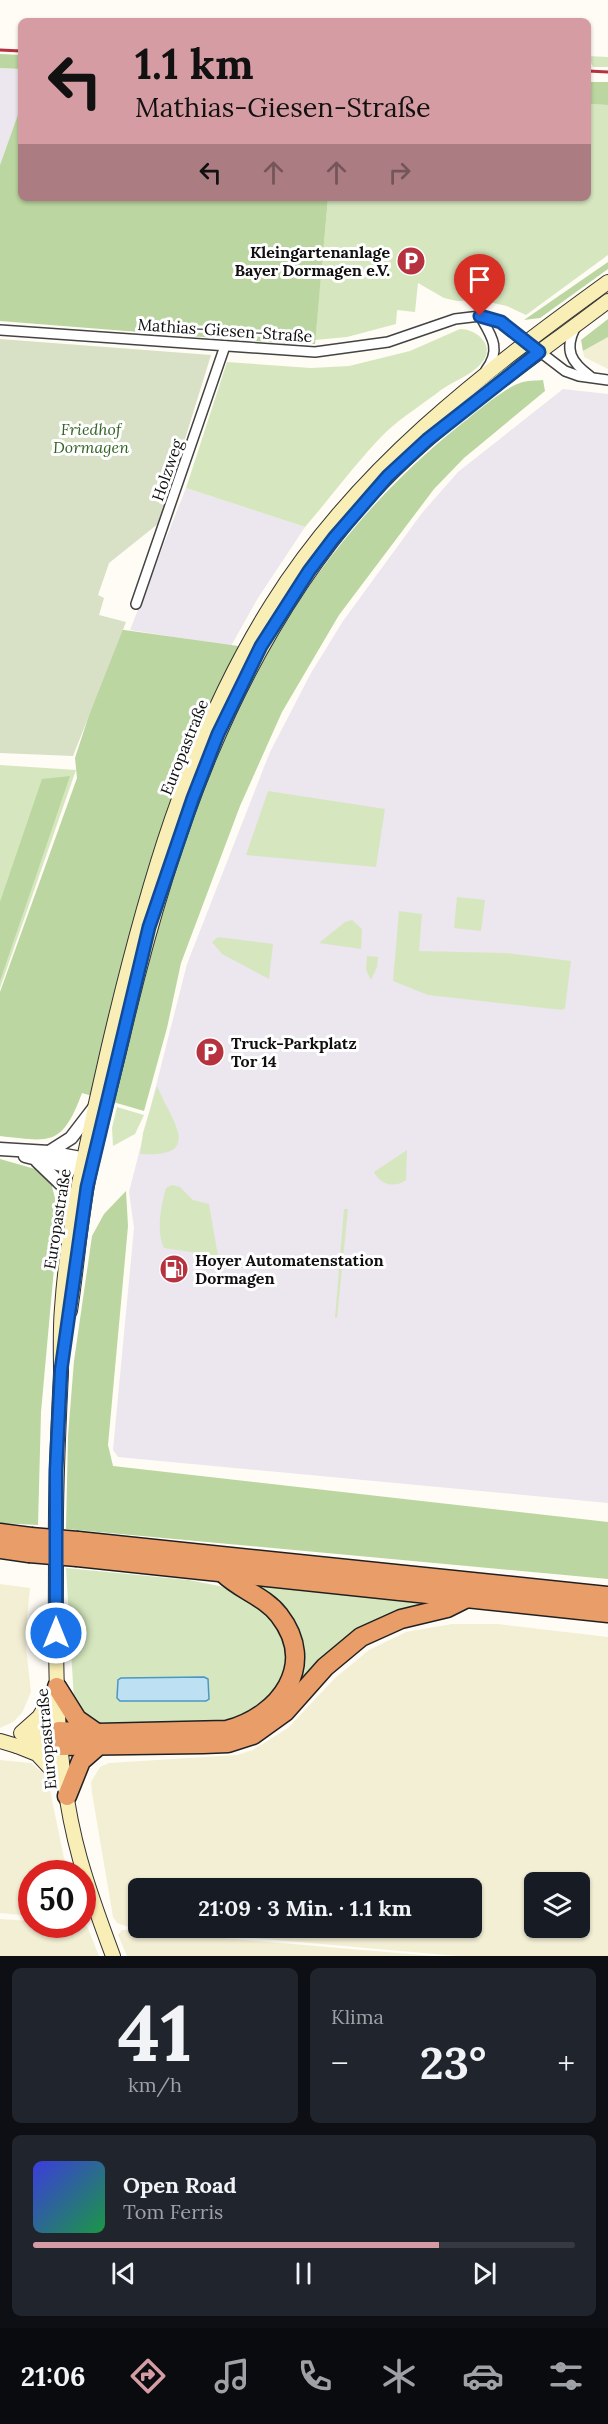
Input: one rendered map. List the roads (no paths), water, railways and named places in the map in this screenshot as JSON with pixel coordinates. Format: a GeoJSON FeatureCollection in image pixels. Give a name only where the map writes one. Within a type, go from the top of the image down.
{"type":"FeatureCollection","features":[{"type":"Feature","properties":{"kind":"highway"},"geometry":{"type":"LineString","coordinates":[[0,1533],[30,1545]]}},
{"type":"Feature","properties":{"kind":"highway"},"geometry":{"type":"LineString","coordinates":[[0,1550],[30,1545],[608,1596]]}},
{"type":"Feature","properties":{"kind":"highway"},"geometry":{"type":"LineString","coordinates":[[78,1549],[223,1573],[608,1613]]}},
{"type":"Feature","properties":{"kind":"highway"},"geometry":{"type":"LineString","coordinates":[[66,1790],[81,1761],[97,1740],[227,1730],[246,1725],[264,1715],[278,1703],[285,1691],[293,1661],[293,1644],[287,1628],[267,1603],[235,1585],[223,1573]]}},
{"type":"Feature","properties":{"kind":"highway"},"geometry":{"type":"LineString","coordinates":[[60,1739],[228,1743],[253,1735],[285,1712],[325,1667],[361,1637],[401,1619],[447,1608],[466,1598]]}},
{"type":"Feature","properties":{"kind":"highway"},"geometry":{"type":"LineString","coordinates":[[57,1686],[77,1719],[97,1740]]}},
{"type":"Feature","properties":{"kind":"main road","name":"Europastraße"},"geometry":{"type":"LineString","coordinates":[[61,1370],[95,1107],[129,958],[158,860],[207,730],[237,665],[273,602],[325,529],[409,438],[481,376],[608,282]]}},
{"type":"Feature","properties":{"kind":"main road","name":"Europastraße"},"geometry":{"type":"LineString","coordinates":[[113,1956],[79,1858],[66,1790],[60,1739],[57,1686],[56,1480],[61,1312],[74,1214],[144,948],[166,874],[218,734],[261,646],[315,563],[388,476],[427,440],[608,301]]}},
{"type":"Feature","properties":{"kind":"main road"},"geometry":{"type":"LineString","coordinates":[[19,1740],[39,1717],[57,1686]]}},
{"type":"Feature","properties":{"kind":"main road"},"geometry":{"type":"LineString","coordinates":[[0,1740],[60,1739]]}},
{"type":"Feature","properties":{"kind":"main road"},"geometry":{"type":"LineString","coordinates":[[19,1740],[37,1754],[66,1790]]}},
{"type":"Feature","properties":{"kind":"street"},"geometry":{"type":"LineString","coordinates":[[480,316],[501,322],[565,370],[594,379],[608,380]]}},
{"type":"Feature","properties":{"kind":"street"},"geometry":{"type":"LineString","coordinates":[[480,316],[495,347],[492,362],[481,376]]}},
{"type":"Feature","properties":{"kind":"street","name":"Mathias-Giesen-Straße"},"geometry":{"type":"LineString","coordinates":[[0,330],[293,352],[342,350],[388,342],[455,319],[480,316]]}},
{"type":"Feature","properties":{"kind":"street"},"geometry":{"type":"LineString","coordinates":[[576,325],[568,341],[568,351],[578,368],[594,379]]}},
{"type":"Feature","properties":{"kind":"street","name":"Holzweg"},"geometry":{"type":"LineString","coordinates":[[136,604],[225,346]]}},
{"type":"Feature","properties":{"kind":"street"},"geometry":{"type":"LineString","coordinates":[[49,1152],[71,1138],[95,1107]]}},
{"type":"Feature","properties":{"kind":"street"},"geometry":{"type":"LineString","coordinates":[[0,1149],[49,1152],[87,1165]]}},
{"type":"Feature","properties":{"kind":"street"},"geometry":{"type":"LineString","coordinates":[[0,1149],[34,1159],[87,1165]]}},
{"type":"Feature","properties":{"kind":"street"},"geometry":{"type":"LineString","coordinates":[[34,1159],[63,1186],[74,1214]]}},
{"type":"Feature","properties":{"kind":"water"},"geometry":{"type":"Polygon","coordinates":[[[204,1677],[208,1679],[209,1699],[206,1701],[120,1701],[117,1698],[118,1680],[121,1678],[204,1677]]]}},
{"type":"Feature","properties":{"kind":"railway"},"geometry":{"type":"LineString","coordinates":[[0,50],[18,51]]}},
{"type":"Feature","properties":{"kind":"railway"},"geometry":{"type":"LineString","coordinates":[[591,71],[608,72]]}},
{"type":"Feature","properties":{"kind":"place","name":"Kleingartenanlage Bayer Dormagen e.V."},"geometry":{"type":"Point","coordinates":[411,261]}},
{"type":"Feature","properties":{"kind":"place","name":"Truck-Parkplatz Tor 14"},"geometry":{"type":"Point","coordinates":[210,1052]}},
{"type":"Feature","properties":{"kind":"place","name":"Hoyer Automatenstation Dormagen"},"geometry":{"type":"Point","coordinates":[174,1269]}},
{"type":"Feature","properties":{"kind":"park label","name":"Friedhof Dormagen"},"geometry":{"type":"Point","coordinates":[91,438]}}]}
